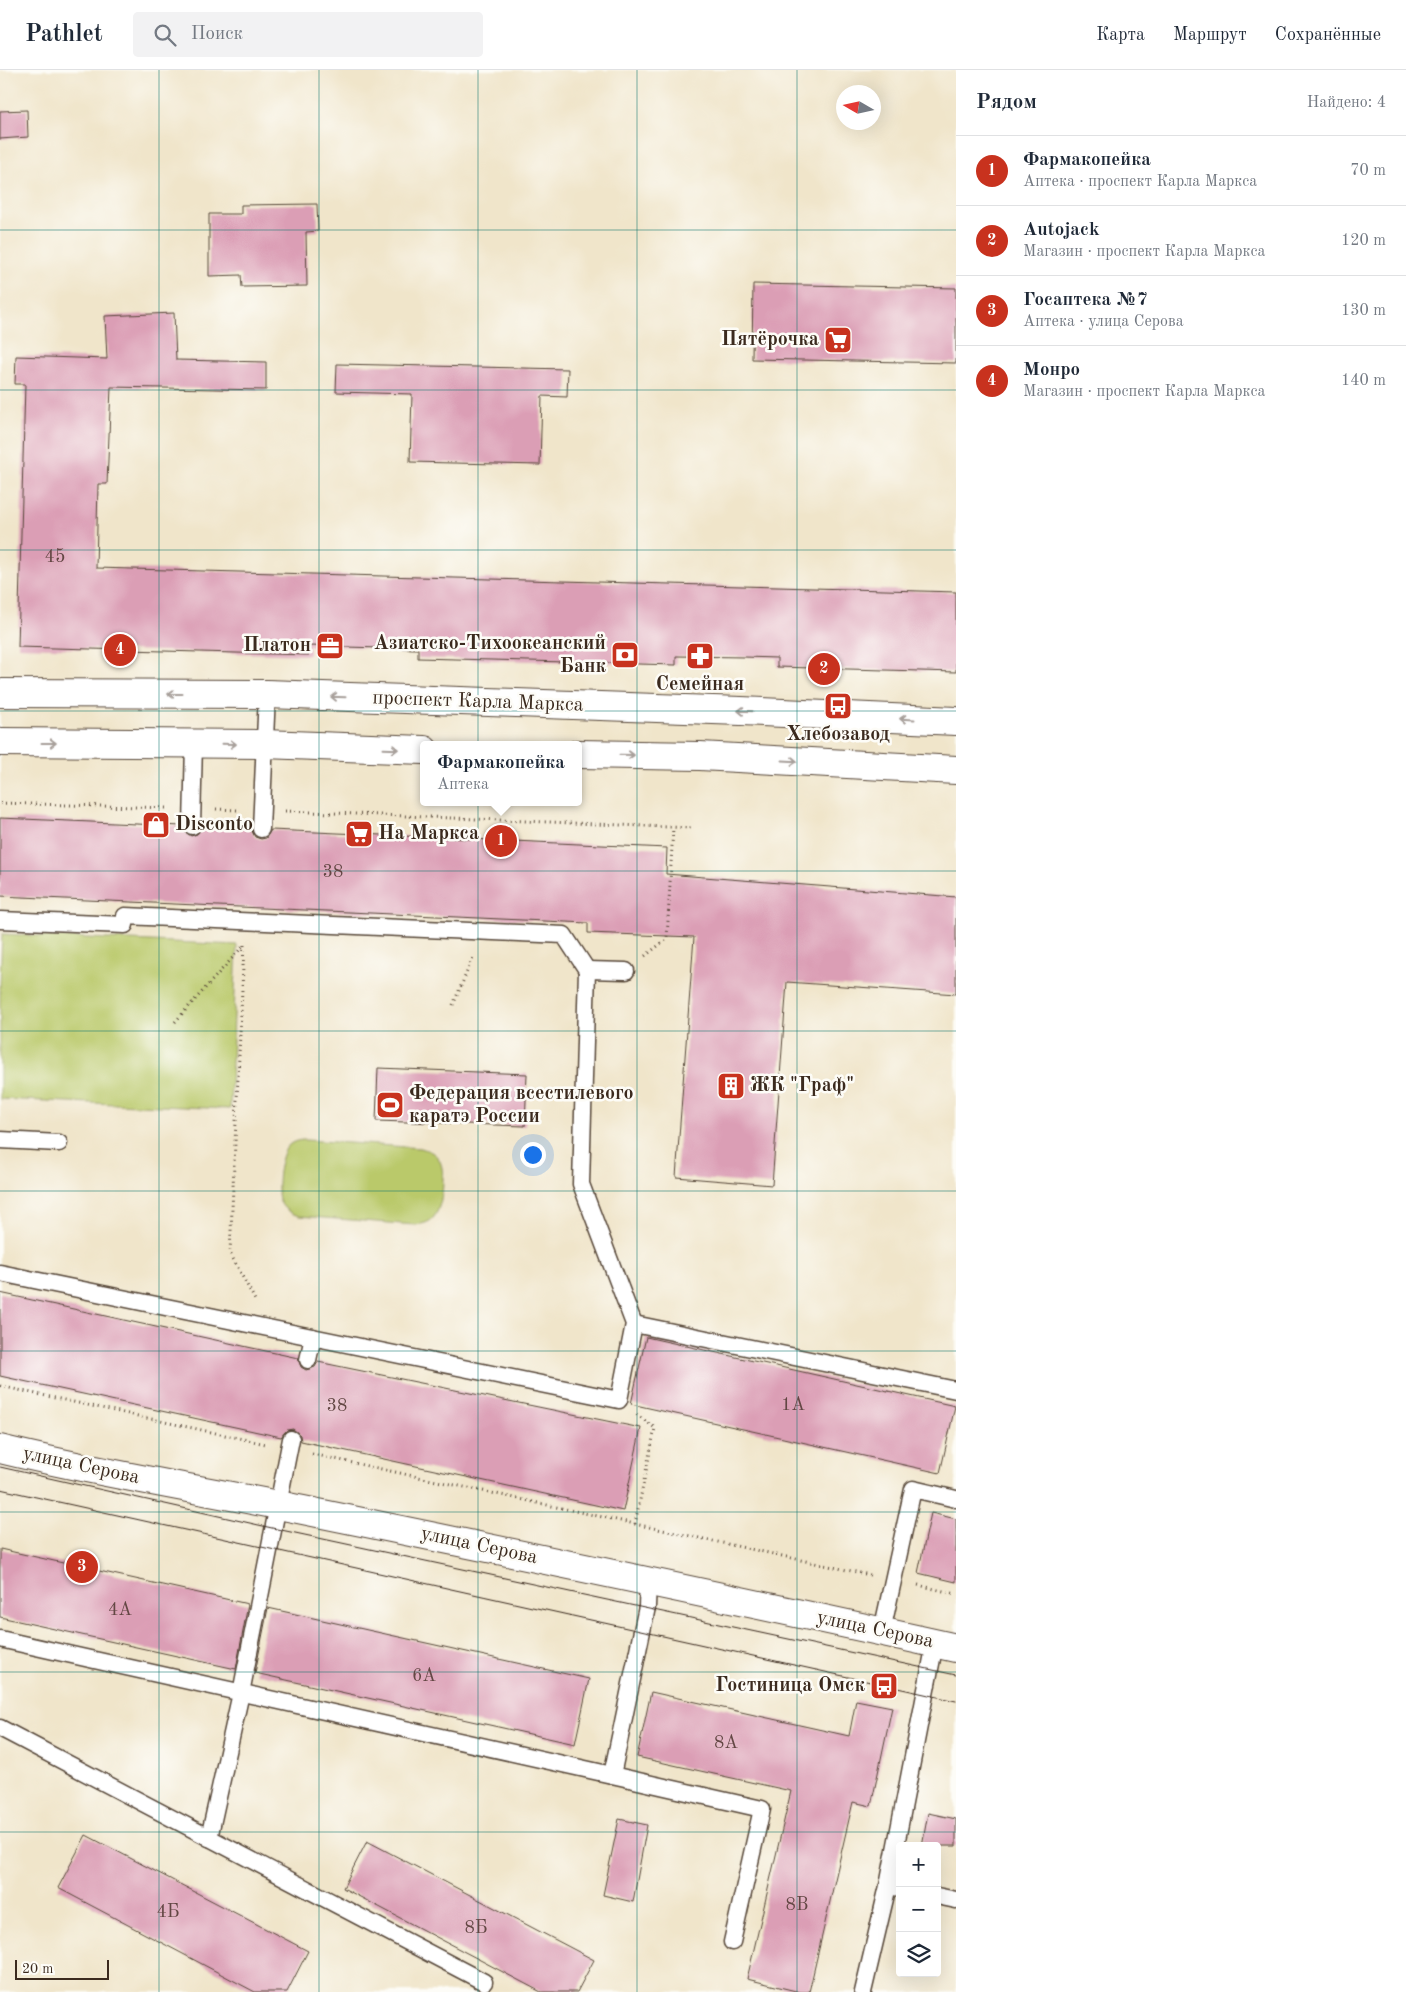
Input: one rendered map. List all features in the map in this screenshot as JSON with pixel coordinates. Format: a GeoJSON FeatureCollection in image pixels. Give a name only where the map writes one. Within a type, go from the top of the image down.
{"type":"FeatureCollection","features":[{"type":"Feature","properties":{"kind":"main road","name":"проспект Карла Маркса"},"geometry":{"type":"LineString","coordinates":[[0,694],[267,694],[742,711],[956,721]]}},
{"type":"Feature","properties":{"kind":"main road"},"geometry":{"type":"LineString","coordinates":[[0,742],[264,744],[420,750]]}},
{"type":"Feature","properties":{"kind":"main road"},"geometry":{"type":"LineString","coordinates":[[582,754],[700,756],[956,770]]}},
{"type":"Feature","properties":{"kind":"main road","name":"улица Серова"},"geometry":{"type":"LineString","coordinates":[[0,1449],[648,1580],[946,1645]]}},
{"type":"Feature","properties":{"kind":"lane"},"geometry":{"type":"LineString","coordinates":[[261,830],[267,694]]}},
{"type":"Feature","properties":{"kind":"lane"},"geometry":{"type":"LineString","coordinates":[[192,826],[194,743]]}},
{"type":"Feature","properties":{"kind":"lane"},"geometry":{"type":"LineString","coordinates":[[0,920],[124,926],[125,916],[189,912],[564,935],[587,970],[581,1184],[634,1324],[618,1400],[0,1273]]}},
{"type":"Feature","properties":{"kind":"lane"},"geometry":{"type":"LineString","coordinates":[[587,970],[626,971]]}},
{"type":"Feature","properties":{"kind":"lane"},"geometry":{"type":"LineString","coordinates":[[0,1140],[59,1143]]}},
{"type":"Feature","properties":{"kind":"lane"},"geometry":{"type":"LineString","coordinates":[[634,1324],[956,1390]]}},
{"type":"Feature","properties":{"kind":"lane"},"geometry":{"type":"LineString","coordinates":[[308,1360],[313,1337]]}},
{"type":"Feature","properties":{"kind":"lane"},"geometry":{"type":"LineString","coordinates":[[210,1838],[290,1444]]}},
{"type":"Feature","properties":{"kind":"lane"},"geometry":{"type":"LineString","coordinates":[[882,1631],[913,1489],[956,1499]]}},
{"type":"Feature","properties":{"kind":"lane"},"geometry":{"type":"LineString","coordinates":[[612,1775],[647,1608],[648,1580]]}},
{"type":"Feature","properties":{"kind":"lane"},"geometry":{"type":"LineString","coordinates":[[0,1639],[762,1809],[732,1942]]}},
{"type":"Feature","properties":{"kind":"lane"},"geometry":{"type":"LineString","coordinates":[[863,1992],[894,1887],[946,1645]]}},
{"type":"Feature","properties":{"kind":"lane"},"geometry":{"type":"LineString","coordinates":[[0,1728],[484,1982]]}},
{"type":"Feature","properties":{"kind":"lane"},"geometry":{"type":"LineString","coordinates":[[941,1897],[956,1900]]}},
{"type":"Feature","properties":{"kind":"path"},"geometry":{"type":"LineString","coordinates":[[0,803],[262,810],[692,828]]}},
{"type":"Feature","properties":{"kind":"path"},"geometry":{"type":"LineString","coordinates":[[626,971],[667,939],[673,827]]}},
{"type":"Feature","properties":{"kind":"path"},"geometry":{"type":"LineString","coordinates":[[253,917],[244,946],[230,1253],[269,1328]]}},
{"type":"Feature","properties":{"kind":"path"},"geometry":{"type":"LineString","coordinates":[[453,1005],[474,956],[475,931]]}},
{"type":"Feature","properties":{"kind":"path"},"geometry":{"type":"LineString","coordinates":[[175,1022],[244,946]]}},
{"type":"Feature","properties":{"kind":"path"},"geometry":{"type":"LineString","coordinates":[[0,1386],[290,1444],[634,1524],[956,1594]]}},
{"type":"Feature","properties":{"kind":"path"},"geometry":{"type":"LineString","coordinates":[[618,1400],[656,1428],[634,1524]]}},
{"type":"Feature","properties":{"kind":"green space"},"geometry":{"type":"Polygon","coordinates":[[[2,934],[237,945],[230,1109],[0,1099],[2,934]]]}},
{"type":"Feature","properties":{"kind":"green space"},"geometry":{"type":"Polygon","coordinates":[[[306,1140],[428,1150],[441,1163],[443,1188],[436,1213],[429,1221],[415,1225],[299,1216],[290,1212],[284,1208],[279,1199],[278,1180],[280,1164],[288,1146],[296,1141],[306,1140]]]}},
{"type":"Feature","properties":{"kind":"building"},"geometry":{"type":"Polygon","coordinates":[[[27,110],[28,137],[0,139],[0,111],[27,110]]]}},
{"type":"Feature","properties":{"kind":"building"},"geometry":{"type":"Polygon","coordinates":[[[317,204],[318,231],[306,232],[307,286],[242,287],[241,275],[209,276],[209,214],[241,214],[241,205],[317,204]]]}},
{"type":"Feature","properties":{"kind":"building"},"geometry":{"type":"Polygon","coordinates":[[[753,284],[956,288],[956,363],[752,359],[753,284]]]}},
{"type":"Feature","properties":{"kind":"building"},"geometry":{"type":"Polygon","coordinates":[[[174,313],[176,360],[266,362],[266,390],[111,387],[107,484],[98,484],[96,568],[956,592],[956,672],[777,667],[777,658],[744,657],[676,656],[676,665],[418,658],[418,649],[309,646],[309,655],[18,647],[25,384],[15,384],[16,356],[107,359],[105,316],[174,313]]]}},
{"type":"Feature","properties":{"kind":"building"},"geometry":{"type":"Polygon","coordinates":[[[337,364],[568,369],[567,397],[542,396],[540,465],[410,462],[412,394],[336,392],[337,364]]]}},
{"type":"Feature","properties":{"kind":"building"},"geometry":{"type":"Polygon","coordinates":[[[0,818],[182,826],[184,831],[191,836],[197,834],[202,827],[251,829],[255,837],[261,839],[266,838],[271,830],[667,848],[666,874],[956,897],[956,994],[787,982],[772,1185],[676,1177],[694,937],[588,933],[588,923],[0,896],[0,818]]]}},
{"type":"Feature","properties":{"kind":"building"},"geometry":{"type":"Polygon","coordinates":[[[378,1068],[527,1074],[525,1126],[376,1121],[378,1068]]]}},
{"type":"Feature","properties":{"kind":"building"},"geometry":{"type":"Polygon","coordinates":[[[0,1293],[298,1358],[301,1367],[306,1370],[315,1367],[318,1362],[641,1428],[623,1511],[301,1441],[300,1435],[293,1429],[287,1430],[281,1437],[0,1376],[0,1293]]]}},
{"type":"Feature","properties":{"kind":"building"},"geometry":{"type":"Polygon","coordinates":[[[646,1337],[955,1406],[940,1473],[631,1404],[646,1337]]]}},
{"type":"Feature","properties":{"kind":"building"},"geometry":{"type":"Polygon","coordinates":[[[931,1513],[956,1519],[956,1582],[918,1573],[931,1513]]]}},
{"type":"Feature","properties":{"kind":"building"},"geometry":{"type":"Polygon","coordinates":[[[0,1549],[248,1604],[236,1669],[0,1617],[0,1549]]]}},
{"type":"Feature","properties":{"kind":"building"},"geometry":{"type":"Polygon","coordinates":[[[268,1608],[589,1679],[575,1744],[255,1673],[268,1608]]]}},
{"type":"Feature","properties":{"kind":"building"},"geometry":{"type":"Polygon","coordinates":[[[651,1692],[849,1736],[856,1700],[892,1707],[871,1806],[853,1802],[809,1992],[800,1992],[747,1979],[791,1791],[637,1757],[651,1692]]]}},
{"type":"Feature","properties":{"kind":"building"},"geometry":{"type":"Polygon","coordinates":[[[928,1813],[956,1819],[956,1846],[941,1846],[941,1842],[923,1842],[928,1813]]]}},
{"type":"Feature","properties":{"kind":"building"},"geometry":{"type":"Polygon","coordinates":[[[619,1819],[647,1825],[633,1902],[603,1895],[619,1819]]]}},
{"type":"Feature","properties":{"kind":"building"},"geometry":{"type":"Polygon","coordinates":[[[86,1835],[308,1951],[287,1992],[255,1992],[58,1888],[86,1835]]]}},
{"type":"Feature","properties":{"kind":"building"},"geometry":{"type":"Polygon","coordinates":[[[367,1841],[594,1960],[577,1992],[541,1992],[343,1888],[367,1841]]]}},
{"type":"Feature","properties":{"kind":"tram line"},"geometry":{"type":"LineString","coordinates":[[0,1467],[272,1528],[956,1675]]}},
{"type":"Feature","properties":{"kind":"tram line"},"geometry":{"type":"LineString","coordinates":[[0,1489],[956,1701]]}},
{"type":"Feature","properties":{"kind":"place","name":"Пятёрочка"},"geometry":{"type":"Point","coordinates":[838,340]}},
{"type":"Feature","properties":{"kind":"place","name":"Платон"},"geometry":{"type":"Point","coordinates":[330,646]}},
{"type":"Feature","properties":{"kind":"place","name":"Монро"},"geometry":{"type":"Point","coordinates":[120,650]}},
{"type":"Feature","properties":{"kind":"place","name":"Азиатско-Тихоокеанский Банк"},"geometry":{"type":"Point","coordinates":[625,655]}},
{"type":"Feature","properties":{"kind":"place","name":"Семейная"},"geometry":{"type":"Point","coordinates":[700,656]}},
{"type":"Feature","properties":{"kind":"place","name":"Autojack"},"geometry":{"type":"Point","coordinates":[824,669]}},
{"type":"Feature","properties":{"kind":"place","name":"Хлебозавод"},"geometry":{"type":"Point","coordinates":[838,706]}},
{"type":"Feature","properties":{"kind":"place","name":"Disconto"},"geometry":{"type":"Point","coordinates":[156,825]}},
{"type":"Feature","properties":{"kind":"place","name":"На Маркса"},"geometry":{"type":"Point","coordinates":[359,834]}},
{"type":"Feature","properties":{"kind":"place","name":"Фармакопейка"},"geometry":{"type":"Point","coordinates":[501,841]}},
{"type":"Feature","properties":{"kind":"place","name":"ЖК \"Граф\""},"geometry":{"type":"Point","coordinates":[731,1086]}},
{"type":"Feature","properties":{"kind":"place","name":"Федерация всестилевого каратэ России"},"geometry":{"type":"Point","coordinates":[390,1105]}},
{"type":"Feature","properties":{"kind":"place","name":"Госаптека №7"},"geometry":{"type":"Point","coordinates":[82,1567]}},
{"type":"Feature","properties":{"kind":"place","name":"Гостиница Омск"},"geometry":{"type":"Point","coordinates":[884,1686]}}]}
